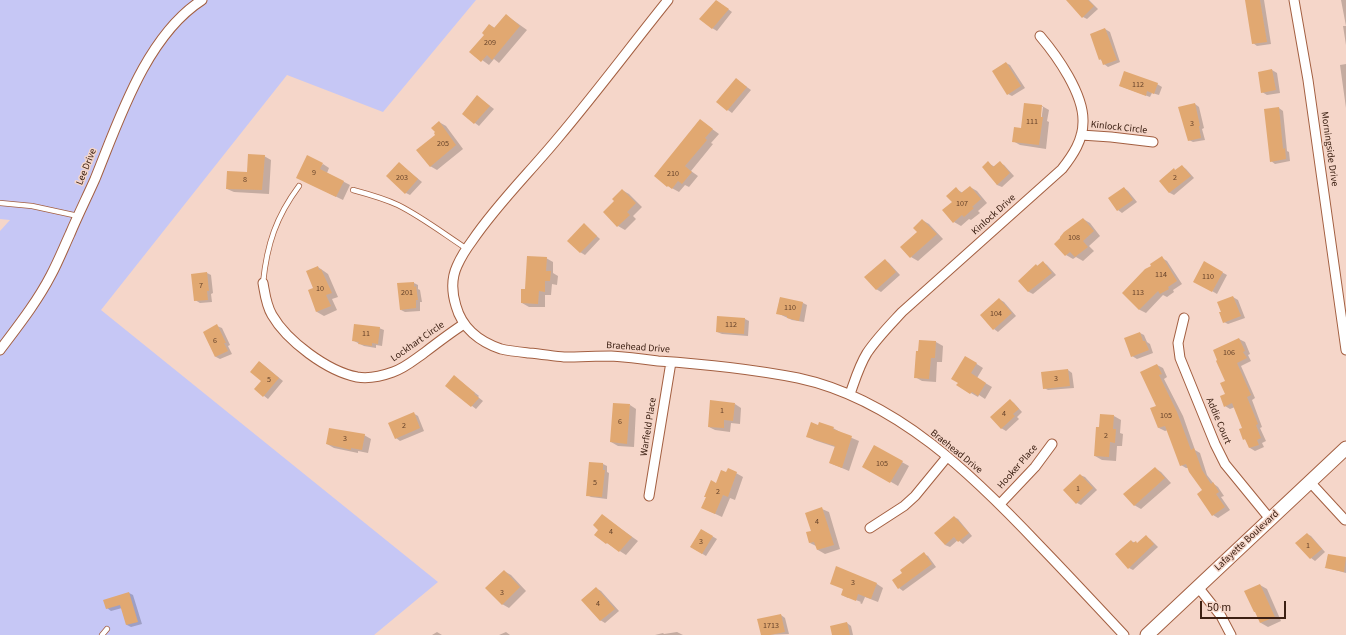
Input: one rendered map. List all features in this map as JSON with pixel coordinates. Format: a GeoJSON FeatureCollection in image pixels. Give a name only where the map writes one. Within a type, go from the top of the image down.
{"type":"FeatureCollection","features":[{"type":"Feature","properties":{"kind":"main road","name":"Lafayette Boulevard"},"geometry":{"type":"LineString","coordinates":[[1148,635],[1346,448]]}},
{"type":"Feature","properties":{"kind":"street","name":"Lee Drive"},"geometry":{"type":"LineString","coordinates":[[0,350],[30,309],[51,275],[95,178],[119,119],[161,39],[184,13],[202,0]]}},
{"type":"Feature","properties":{"kind":"street","name":"Braehead Drive"},"geometry":{"type":"LineString","coordinates":[[668,0],[557,139],[494,211],[466,249],[456,268],[453,290],[458,314],[464,324],[472,334],[484,342],[513,352],[565,357],[612,356],[720,366],[771,373],[824,385],[850,394],[882,411],[947,457],[964,471],[1000,504],[1124,635]]}},
{"type":"Feature","properties":{"kind":"street","name":"Morningside Drive"},"geometry":{"type":"LineString","coordinates":[[1294,0],[1308,80],[1346,350]]}},
{"type":"Feature","properties":{"kind":"street","name":"Kinlock Drive"},"geometry":{"type":"LineString","coordinates":[[850,394],[859,369],[867,353],[883,332],[902,312],[1062,169],[1071,158],[1081,135],[1083,123],[1082,113],[1066,72],[1054,53],[1040,36]]}},
{"type":"Feature","properties":{"kind":"street","name":"Kinlock Circle"},"geometry":{"type":"LineString","coordinates":[[1081,135],[1153,142]]}},
{"type":"Feature","properties":{"kind":"street","name":"Lockhart Circle"},"geometry":{"type":"LineString","coordinates":[[263,283],[266,301],[272,315],[283,331],[292,340],[310,355],[335,368],[356,376],[379,376],[395,371],[408,364],[464,324]]}},
{"type":"Feature","properties":{"kind":"street","name":"Addie Court"},"geometry":{"type":"LineString","coordinates":[[1184,318],[1178,343],[1180,358],[1215,444],[1231,472],[1270,519]]}},
{"type":"Feature","properties":{"kind":"street","name":"Warfield Place"},"geometry":{"type":"LineString","coordinates":[[649,496],[671,362]]}},
{"type":"Feature","properties":{"kind":"street","name":"Hooker Place"},"geometry":{"type":"LineString","coordinates":[[1000,504],[1035,467],[1052,444]]}},
{"type":"Feature","properties":{"kind":"street"},"geometry":{"type":"LineString","coordinates":[[870,528],[904,506],[915,496],[947,457]]}},
{"type":"Feature","properties":{"kind":"street"},"geometry":{"type":"LineString","coordinates":[[1310,482],[1345,520]]}},
{"type":"Feature","properties":{"kind":"street"},"geometry":{"type":"LineString","coordinates":[[1198,587],[1221,616],[1231,635]]}},
{"type":"Feature","properties":{"kind":"lane"},"geometry":{"type":"LineString","coordinates":[[263,283],[266,257],[279,216],[288,200],[299,186]]}},
{"type":"Feature","properties":{"kind":"lane"},"geometry":{"type":"LineString","coordinates":[[353,190],[398,206],[433,226],[466,249]]}},
{"type":"Feature","properties":{"kind":"lane"},"geometry":{"type":"LineString","coordinates":[[0,204],[32,206],[78,216]]}},
{"type":"Feature","properties":{"kind":"lane"},"geometry":{"type":"LineString","coordinates":[[102,635],[107,629]]}},
{"type":"Feature","properties":{"kind":"shaded area"},"geometry":{"type":"Polygon","coordinates":[[[0,0],[476,0],[383,112],[287,75],[101,310],[438,582],[374,635],[0,635],[0,231],[10,220],[0,219],[0,0]]]}},
{"type":"Feature","properties":{"kind":"building"},"geometry":{"type":"Polygon","coordinates":[[[716,0],[729,9],[712,29],[699,19],[716,0]]]}},
{"type":"Feature","properties":{"kind":"building"},"geometry":{"type":"Polygon","coordinates":[[[1066,0],[1088,0],[1094,6],[1082,18],[1066,0]]]}},
{"type":"Feature","properties":{"kind":"building"},"geometry":{"type":"Polygon","coordinates":[[[1245,0],[1260,0],[1267,42],[1252,44],[1245,0]]]}},
{"type":"Feature","properties":{"kind":"building"},"geometry":{"type":"Polygon","coordinates":[[[506,14],[520,26],[492,60],[487,55],[481,62],[469,52],[484,35],[482,33],[489,24],[494,28],[506,14]]]}},
{"type":"Feature","properties":{"kind":"building"},"geometry":{"type":"Polygon","coordinates":[[[1105,28],[1117,60],[1103,65],[1101,59],[1099,60],[1090,34],[1105,28]]]}},
{"type":"Feature","properties":{"kind":"building"},"geometry":{"type":"Polygon","coordinates":[[[1006,62],[1021,86],[1007,95],[992,71],[1006,62]]]}},
{"type":"Feature","properties":{"kind":"building"},"geometry":{"type":"Polygon","coordinates":[[[1272,69],[1276,90],[1261,93],[1258,72],[1272,69]]]}},
{"type":"Feature","properties":{"kind":"building"},"geometry":{"type":"Polygon","coordinates":[[[1124,71],[1158,83],[1154,94],[1147,91],[1146,96],[1119,86],[1124,71]]]}},
{"type":"Feature","properties":{"kind":"building"},"geometry":{"type":"Polygon","coordinates":[[[736,78],[747,87],[727,111],[716,102],[736,78]]]}},
{"type":"Feature","properties":{"kind":"building"},"geometry":{"type":"Polygon","coordinates":[[[477,95],[490,106],[474,124],[462,114],[477,95]]]}},
{"type":"Feature","properties":{"kind":"building"},"geometry":{"type":"Polygon","coordinates":[[[1024,103],[1042,105],[1041,117],[1043,117],[1039,145],[1012,142],[1014,127],[1021,128],[1024,103]]]}},
{"type":"Feature","properties":{"kind":"building"},"geometry":{"type":"Polygon","coordinates":[[[1195,103],[1201,138],[1188,141],[1178,107],[1195,103]]]}},
{"type":"Feature","properties":{"kind":"building"},"geometry":{"type":"Polygon","coordinates":[[[1279,107],[1283,149],[1285,148],[1286,159],[1270,162],[1264,109],[1279,107]]]}},
{"type":"Feature","properties":{"kind":"building"},"geometry":{"type":"Polygon","coordinates":[[[700,119],[713,129],[705,138],[707,140],[685,166],[692,172],[682,184],[678,181],[672,189],[668,186],[667,187],[654,176],[700,119]]]}},
{"type":"Feature","properties":{"kind":"building"},"geometry":{"type":"Polygon","coordinates":[[[439,121],[456,145],[430,167],[416,150],[435,135],[435,132],[431,128],[439,121]]]}},
{"type":"Feature","properties":{"kind":"building"},"geometry":{"type":"Polygon","coordinates":[[[248,154],[265,155],[262,190],[226,189],[227,171],[247,172],[248,154]]]}},
{"type":"Feature","properties":{"kind":"building"},"geometry":{"type":"Polygon","coordinates":[[[307,155],[323,163],[320,169],[344,181],[336,197],[296,178],[307,155]]]}},
{"type":"Feature","properties":{"kind":"building"},"geometry":{"type":"Polygon","coordinates":[[[988,161],[993,167],[1000,161],[1010,173],[997,185],[982,167],[988,161]]]}},
{"type":"Feature","properties":{"kind":"building"},"geometry":{"type":"Polygon","coordinates":[[[399,162],[418,179],[405,194],[386,176],[399,162]]]}},
{"type":"Feature","properties":{"kind":"building"},"geometry":{"type":"Polygon","coordinates":[[[1182,165],[1191,176],[1169,193],[1159,181],[1174,168],[1175,170],[1182,165]]]}},
{"type":"Feature","properties":{"kind":"building"},"geometry":{"type":"Polygon","coordinates":[[[970,186],[981,199],[964,217],[962,215],[953,223],[942,210],[952,202],[946,196],[956,187],[961,193],[970,186]]]}},
{"type":"Feature","properties":{"kind":"building"},"geometry":{"type":"Polygon","coordinates":[[[1124,187],[1133,200],[1117,211],[1108,198],[1124,187]]]}},
{"type":"Feature","properties":{"kind":"building"},"geometry":{"type":"Polygon","coordinates":[[[622,189],[636,203],[627,212],[630,215],[617,227],[603,212],[614,201],[612,199],[622,189]]]}},
{"type":"Feature","properties":{"kind":"building"},"geometry":{"type":"Polygon","coordinates":[[[1083,218],[1094,231],[1083,241],[1088,247],[1075,257],[1070,252],[1065,256],[1054,244],[1064,232],[1083,218]]]}},
{"type":"Feature","properties":{"kind":"building"},"geometry":{"type":"Polygon","coordinates":[[[922,219],[937,234],[910,258],[900,247],[917,232],[913,228],[922,219]]]}},
{"type":"Feature","properties":{"kind":"building"},"geometry":{"type":"Polygon","coordinates":[[[584,223],[597,236],[580,253],[567,241],[584,223]]]}},
{"type":"Feature","properties":{"kind":"building"},"geometry":{"type":"Polygon","coordinates":[[[527,256],[547,257],[546,271],[551,271],[550,281],[545,281],[545,292],[539,291],[538,304],[521,303],[521,289],[525,289],[527,256]]]}},
{"type":"Feature","properties":{"kind":"building"},"geometry":{"type":"Polygon","coordinates":[[[1162,256],[1177,281],[1168,287],[1169,289],[1160,294],[1158,291],[1139,310],[1122,293],[1145,269],[1151,266],[1150,264],[1162,256]]]}},
{"type":"Feature","properties":{"kind":"building"},"geometry":{"type":"Polygon","coordinates":[[[885,259],[896,272],[876,290],[864,277],[885,259]]]}},
{"type":"Feature","properties":{"kind":"building"},"geometry":{"type":"Polygon","coordinates":[[[1043,261],[1052,273],[1028,292],[1018,281],[1036,264],[1037,266],[1043,261]]]}},
{"type":"Feature","properties":{"kind":"building"},"geometry":{"type":"Polygon","coordinates":[[[1204,261],[1223,272],[1212,292],[1193,282],[1204,261]]]}},
{"type":"Feature","properties":{"kind":"building"},"geometry":{"type":"Polygon","coordinates":[[[318,266],[319,270],[321,269],[332,293],[326,295],[331,306],[316,312],[308,290],[313,288],[306,271],[318,266]]]}},
{"type":"Feature","properties":{"kind":"building"},"geometry":{"type":"Polygon","coordinates":[[[207,272],[209,291],[207,291],[208,300],[194,301],[191,274],[207,272]]]}},
{"type":"Feature","properties":{"kind":"building"},"geometry":{"type":"Polygon","coordinates":[[[414,282],[418,300],[416,300],[416,308],[400,310],[397,283],[414,282]]]}},
{"type":"Feature","properties":{"kind":"building"},"geometry":{"type":"Polygon","coordinates":[[[1233,296],[1241,316],[1223,323],[1217,302],[1233,296]]]}},
{"type":"Feature","properties":{"kind":"building"},"geometry":{"type":"Polygon","coordinates":[[[780,297],[803,302],[799,321],[787,318],[787,316],[776,314],[780,297]]]}},
{"type":"Feature","properties":{"kind":"building"},"geometry":{"type":"Polygon","coordinates":[[[999,298],[1012,313],[993,330],[980,315],[999,298]]]}},
{"type":"Feature","properties":{"kind":"building"},"geometry":{"type":"Polygon","coordinates":[[[717,316],[745,318],[744,334],[716,332],[717,316]]]}},
{"type":"Feature","properties":{"kind":"building"},"geometry":{"type":"Polygon","coordinates":[[[217,324],[228,351],[215,357],[203,332],[217,324]]]}},
{"type":"Feature","properties":{"kind":"building"},"geometry":{"type":"Polygon","coordinates":[[[354,324],[380,327],[378,344],[372,343],[372,346],[358,344],[359,342],[352,341],[354,324]]]}},
{"type":"Feature","properties":{"kind":"building"},"geometry":{"type":"Polygon","coordinates":[[[1140,332],[1143,341],[1145,341],[1149,350],[1131,357],[1124,338],[1140,332]]]}},
{"type":"Feature","properties":{"kind":"building"},"geometry":{"type":"Polygon","coordinates":[[[1239,338],[1245,351],[1243,352],[1247,358],[1237,363],[1251,395],[1247,397],[1258,424],[1256,425],[1261,438],[1257,440],[1259,445],[1249,448],[1245,439],[1243,440],[1239,429],[1242,428],[1232,403],[1224,407],[1220,396],[1225,394],[1220,383],[1225,381],[1213,350],[1239,338]]]}},
{"type":"Feature","properties":{"kind":"building"},"geometry":{"type":"Polygon","coordinates":[[[919,340],[936,341],[935,358],[931,358],[929,379],[914,378],[916,351],[918,351],[919,340]]]}},
{"type":"Feature","properties":{"kind":"building"},"geometry":{"type":"Polygon","coordinates":[[[965,356],[977,363],[971,373],[986,383],[978,396],[972,392],[970,394],[956,385],[958,383],[951,379],[965,356]]]}},
{"type":"Feature","properties":{"kind":"building"},"geometry":{"type":"Polygon","coordinates":[[[259,361],[279,378],[263,397],[254,389],[261,381],[250,372],[259,361]]]}},
{"type":"Feature","properties":{"kind":"building"},"geometry":{"type":"Polygon","coordinates":[[[1157,364],[1162,374],[1159,375],[1177,412],[1191,450],[1194,448],[1202,470],[1211,484],[1213,482],[1219,492],[1216,494],[1225,507],[1212,516],[1197,494],[1202,490],[1189,472],[1186,464],[1180,466],[1165,426],[1158,428],[1150,408],[1156,406],[1140,372],[1157,364]]]}},
{"type":"Feature","properties":{"kind":"building"},"geometry":{"type":"Polygon","coordinates":[[[1068,369],[1070,386],[1043,389],[1041,372],[1068,369]]]}},
{"type":"Feature","properties":{"kind":"building"},"geometry":{"type":"Polygon","coordinates":[[[454,375],[479,398],[471,407],[445,386],[454,375]]]}},
{"type":"Feature","properties":{"kind":"building"},"geometry":{"type":"Polygon","coordinates":[[[1010,399],[1019,409],[1013,414],[1015,416],[1001,429],[990,417],[1010,399]]]}},
{"type":"Feature","properties":{"kind":"building"},"geometry":{"type":"Polygon","coordinates":[[[710,400],[735,403],[733,421],[724,420],[724,428],[708,427],[710,400]]]}},
{"type":"Feature","properties":{"kind":"building"},"geometry":{"type":"Polygon","coordinates":[[[613,403],[630,404],[627,444],[610,442],[613,403]]]}},
{"type":"Feature","properties":{"kind":"building"},"geometry":{"type":"Polygon","coordinates":[[[414,412],[420,428],[395,439],[388,423],[414,412]]]}},
{"type":"Feature","properties":{"kind":"building"},"geometry":{"type":"Polygon","coordinates":[[[1100,414],[1114,415],[1113,429],[1116,429],[1115,443],[1110,442],[1109,457],[1094,456],[1096,427],[1099,427],[1100,414]]]}},
{"type":"Feature","properties":{"kind":"building"},"geometry":{"type":"Polygon","coordinates":[[[811,422],[818,425],[819,422],[834,427],[833,429],[852,436],[842,468],[829,463],[835,446],[806,437],[811,422]]]}},
{"type":"Feature","properties":{"kind":"building"},"geometry":{"type":"Polygon","coordinates":[[[329,428],[365,434],[362,450],[351,448],[351,450],[326,444],[329,428]]]}},
{"type":"Feature","properties":{"kind":"building"},"geometry":{"type":"Polygon","coordinates":[[[874,445],[903,461],[890,483],[862,467],[874,445]]]}},
{"type":"Feature","properties":{"kind":"building"},"geometry":{"type":"Polygon","coordinates":[[[589,462],[603,463],[603,470],[605,470],[602,497],[586,496],[589,462]]]}},
{"type":"Feature","properties":{"kind":"building"},"geometry":{"type":"Polygon","coordinates":[[[1155,467],[1165,478],[1134,506],[1123,494],[1155,467]]]}},
{"type":"Feature","properties":{"kind":"building"},"geometry":{"type":"Polygon","coordinates":[[[728,468],[737,472],[728,497],[723,495],[715,514],[701,508],[711,480],[716,483],[721,470],[726,472],[728,468]]]}},
{"type":"Feature","properties":{"kind":"building"},"geometry":{"type":"Polygon","coordinates":[[[1080,474],[1093,488],[1076,504],[1063,490],[1080,474]]]}},
{"type":"Feature","properties":{"kind":"building"},"geometry":{"type":"Polygon","coordinates":[[[822,507],[834,545],[817,550],[814,542],[809,543],[806,532],[811,531],[805,513],[822,507]]]}},
{"type":"Feature","properties":{"kind":"building"},"geometry":{"type":"Polygon","coordinates":[[[602,514],[632,537],[619,552],[594,535],[598,530],[593,525],[602,514]]]}},
{"type":"Feature","properties":{"kind":"building"},"geometry":{"type":"Polygon","coordinates":[[[954,516],[969,533],[958,542],[954,537],[945,545],[934,533],[954,516]]]}},
{"type":"Feature","properties":{"kind":"building"},"geometry":{"type":"Polygon","coordinates":[[[701,529],[713,536],[702,554],[690,547],[701,529]]]}},
{"type":"Feature","properties":{"kind":"building"},"geometry":{"type":"Polygon","coordinates":[[[1307,533],[1322,549],[1310,559],[1295,543],[1307,533]]]}},
{"type":"Feature","properties":{"kind":"building"},"geometry":{"type":"Polygon","coordinates":[[[1146,535],[1154,544],[1128,569],[1115,554],[1131,540],[1133,543],[1136,541],[1137,543],[1146,535]]]}},
{"type":"Feature","properties":{"kind":"building"},"geometry":{"type":"Polygon","coordinates":[[[924,552],[932,564],[898,589],[892,580],[902,573],[900,570],[924,552]]]}},
{"type":"Feature","properties":{"kind":"building"},"geometry":{"type":"Polygon","coordinates":[[[1328,554],[1346,557],[1344,572],[1325,568],[1328,554]]]}},
{"type":"Feature","properties":{"kind":"building"},"geometry":{"type":"Polygon","coordinates":[[[836,566],[877,583],[871,599],[858,594],[856,601],[841,595],[843,589],[830,584],[836,566]]]}},
{"type":"Feature","properties":{"kind":"building"},"geometry":{"type":"Polygon","coordinates":[[[504,570],[520,587],[502,605],[485,588],[504,570]]]}},
{"type":"Feature","properties":{"kind":"building"},"geometry":{"type":"Polygon","coordinates":[[[1260,584],[1275,617],[1260,623],[1244,591],[1260,584]]]}},
{"type":"Feature","properties":{"kind":"building"},"geometry":{"type":"Polygon","coordinates":[[[596,587],[615,609],[600,621],[581,600],[596,587]]]}},
{"type":"Feature","properties":{"kind":"building"},"geometry":{"type":"Polygon","coordinates":[[[129,592],[138,622],[126,625],[120,605],[106,609],[103,600],[129,592]]]}},
{"type":"Feature","properties":{"kind":"building"},"geometry":{"type":"Polygon","coordinates":[[[781,614],[785,632],[761,635],[757,619],[781,614]]]}},
{"type":"Feature","properties":{"kind":"building"},"geometry":{"type":"Polygon","coordinates":[[[847,622],[850,635],[832,635],[830,626],[847,622]]]}}]}
